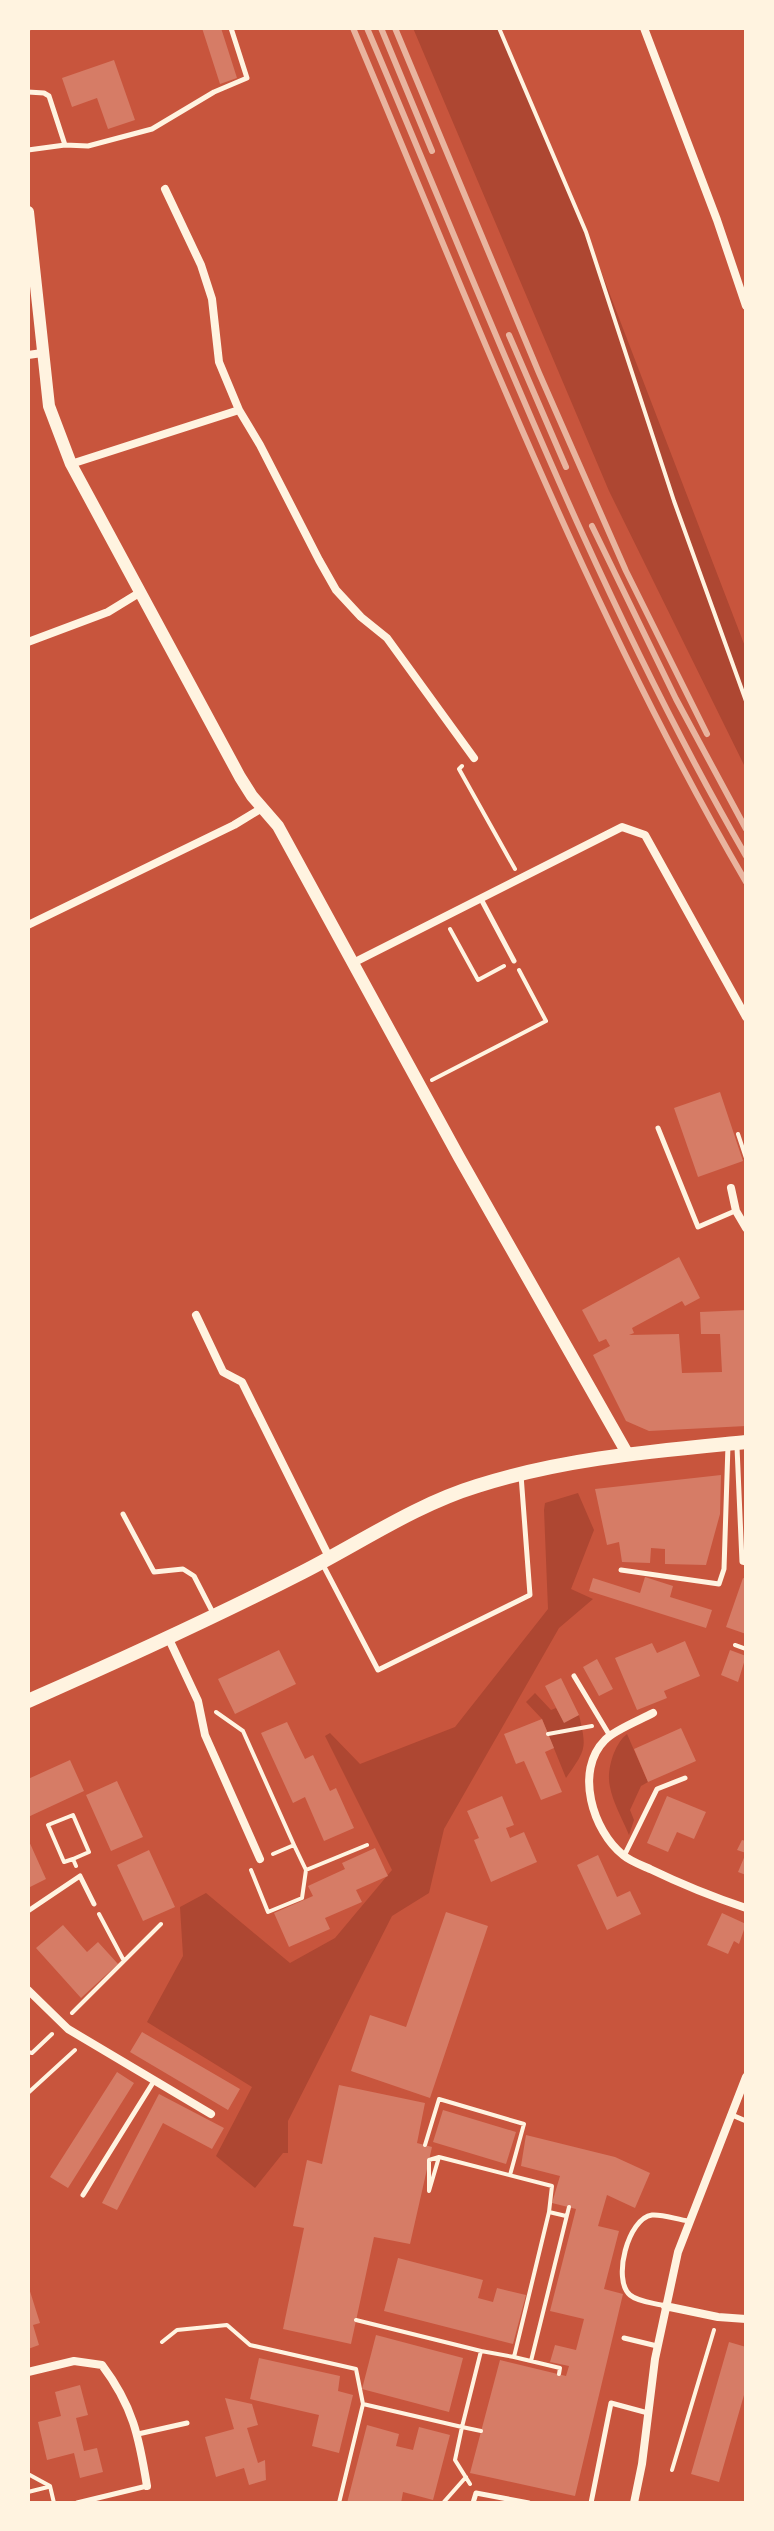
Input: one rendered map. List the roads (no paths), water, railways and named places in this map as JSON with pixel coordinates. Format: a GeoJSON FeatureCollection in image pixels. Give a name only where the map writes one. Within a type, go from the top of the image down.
{"type":"FeatureCollection","features":[{"type":"Feature","properties":{"kind":"main road"},"geometry":{"type":"LineString","coordinates":[[28,1701],[215,1617],[424,1508],[474,1486],[627,1453],[737,1443]]}},
{"type":"Feature","properties":{"kind":"street"},"geometry":{"type":"LineString","coordinates":[[644,28],[746,306]]}},
{"type":"Feature","properties":{"kind":"street"},"geometry":{"type":"LineString","coordinates":[[165,189],[201,265],[212,299],[219,362],[239,410],[336,590],[361,617],[387,638],[474,758]]}},
{"type":"Feature","properties":{"kind":"street"},"geometry":{"type":"LineString","coordinates":[[28,212],[49,406],[71,464],[240,777],[278,826],[627,1453]]}},
{"type":"Feature","properties":{"kind":"street"},"geometry":{"type":"LineString","coordinates":[[28,355],[42,353]]}},
{"type":"Feature","properties":{"kind":"street"},"geometry":{"type":"LineString","coordinates":[[71,464],[239,410]]}},
{"type":"Feature","properties":{"kind":"street"},"geometry":{"type":"LineString","coordinates":[[28,642],[108,612],[139,593]]}},
{"type":"Feature","properties":{"kind":"street"},"geometry":{"type":"LineString","coordinates":[[28,925],[234,825],[262,808]]}},
{"type":"Feature","properties":{"kind":"street"},"geometry":{"type":"LineString","coordinates":[[353,963],[622,827],[645,835],[746,1017]]}},
{"type":"Feature","properties":{"kind":"street"},"geometry":{"type":"LineString","coordinates":[[731,1188],[736,1211],[746,1228]]}},
{"type":"Feature","properties":{"kind":"street"},"geometry":{"type":"LineString","coordinates":[[196,1315],[223,1372],[242,1382],[326,1561]]}},
{"type":"Feature","properties":{"kind":"street"},"geometry":{"type":"LineString","coordinates":[[168,1637],[198,1701],[205,1735],[260,1859]]}},
{"type":"Feature","properties":{"kind":"street"},"geometry":{"type":"LineString","coordinates":[[653,1713],[605,1739],[593,1761],[589,1788],[605,1837],[624,1857],[668,1878],[746,1908]]}},
{"type":"Feature","properties":{"kind":"street"},"geometry":{"type":"LineString","coordinates":[[28,1990],[62,2023],[86,2040],[211,2114]]}},
{"type":"Feature","properties":{"kind":"street"},"geometry":{"type":"LineString","coordinates":[[634,2503],[657,2346],[678,2252],[746,2077]]}},
{"type":"Feature","properties":{"kind":"street"},"geometry":{"type":"LineString","coordinates":[[665,2306],[718,2317],[746,2319]]}},
{"type":"Feature","properties":{"kind":"street"},"geometry":{"type":"LineString","coordinates":[[28,2372],[74,2361],[102,2365],[121,2390],[138,2434],[147,2486]]}},
{"type":"Feature","properties":{"kind":"lane"},"geometry":{"type":"LineString","coordinates":[[28,150],[65,145],[88,146],[152,129],[214,92],[247,78],[231,28]]}},
{"type":"Feature","properties":{"kind":"lane"},"geometry":{"type":"LineString","coordinates":[[28,92],[49,96],[65,145]]}},
{"type":"Feature","properties":{"kind":"lane"},"geometry":{"type":"LineString","coordinates":[[480,898],[514,961]]}},
{"type":"Feature","properties":{"kind":"lane"},"geometry":{"type":"LineString","coordinates":[[658,1128],[698,1227],[736,1211]]}},
{"type":"Feature","properties":{"kind":"lane"},"geometry":{"type":"LineString","coordinates":[[737,1443],[742,1562],[746,1563]]}},
{"type":"Feature","properties":{"kind":"lane"},"geometry":{"type":"LineString","coordinates":[[621,1570],[719,1584],[724,1569],[737,1443]]}},
{"type":"Feature","properties":{"kind":"lane"},"geometry":{"type":"LineString","coordinates":[[326,1561],[338,1594],[378,1670],[530,1595],[521,1474]]}},
{"type":"Feature","properties":{"kind":"lane"},"geometry":{"type":"LineString","coordinates":[[123,1514],[154,1572],[183,1569],[194,1576],[215,1617]]}},
{"type":"Feature","properties":{"kind":"lane"},"geometry":{"type":"LineString","coordinates":[[574,1676],[610,1737]]}},
{"type":"Feature","properties":{"kind":"lane"},"geometry":{"type":"LineString","coordinates":[[624,1857],[657,1789],[685,1778]]}},
{"type":"Feature","properties":{"kind":"lane"},"geometry":{"type":"LineString","coordinates":[[28,1911],[80,1876],[94,1904]]}},
{"type":"Feature","properties":{"kind":"lane"},"geometry":{"type":"LineString","coordinates":[[83,2195],[155,2080]]}},
{"type":"Feature","properties":{"kind":"lane"},"geometry":{"type":"LineString","coordinates":[[731,2115],[746,2121]]}},
{"type":"Feature","properties":{"kind":"lane"},"geometry":{"type":"LineString","coordinates":[[665,2306],[632,2298],[623,2288],[620,2276],[625,2251],[635,2227],[644,2218],[652,2215],[689,2221]]}},
{"type":"Feature","properties":{"kind":"lane"},"geometry":{"type":"LineString","coordinates":[[624,2338],[657,2346]]}},
{"type":"Feature","properties":{"kind":"lane"},"geometry":{"type":"LineString","coordinates":[[591,2503],[611,2403],[648,2413]]}},
{"type":"Feature","properties":{"kind":"lane"},"geometry":{"type":"LineString","coordinates":[[138,2434],[187,2423]]}},
{"type":"Feature","properties":{"kind":"lane"},"geometry":{"type":"LineString","coordinates":[[77,2503],[147,2486]]}},
{"type":"Feature","properties":{"kind":"lane"},"geometry":{"type":"LineString","coordinates":[[473,2503],[476,2493],[529,2503]]}},
{"type":"Feature","properties":{"kind":"railway"},"geometry":{"type":"LineString","coordinates":[[353,28],[489,354],[584,569],[635,675],[746,882]]}},
{"type":"Feature","properties":{"kind":"railway"},"geometry":{"type":"LineString","coordinates":[[367,28],[499,343],[591,552],[639,655],[746,856]]}},
{"type":"Feature","properties":{"kind":"railway"},"geometry":{"type":"LineString","coordinates":[[381,28],[432,151]]}},
{"type":"Feature","properties":{"kind":"railway"},"geometry":{"type":"LineString","coordinates":[[395,28],[539,373],[626,571],[707,734]]}},
{"type":"Feature","properties":{"kind":"railway"},"geometry":{"type":"LineString","coordinates":[[509,335],[566,467]]}},
{"type":"Feature","properties":{"kind":"railway"},"geometry":{"type":"LineString","coordinates":[[592,526],[676,699],[746,829]]}}]}
